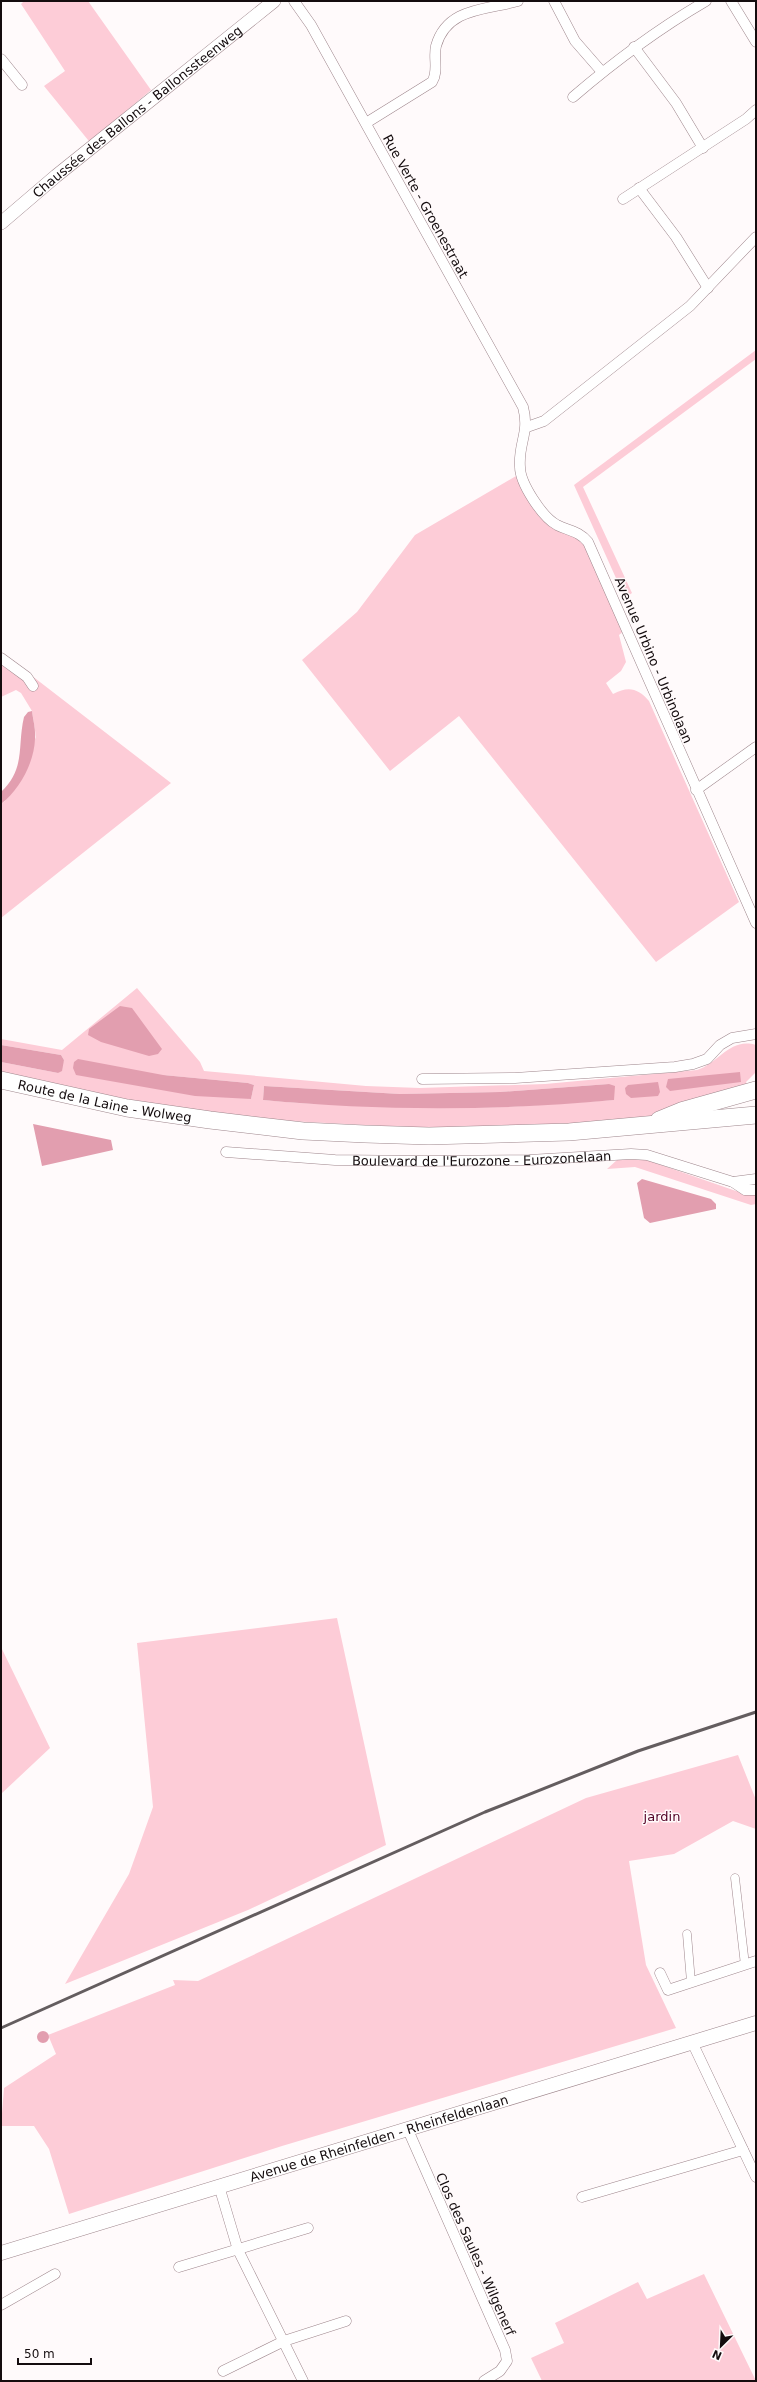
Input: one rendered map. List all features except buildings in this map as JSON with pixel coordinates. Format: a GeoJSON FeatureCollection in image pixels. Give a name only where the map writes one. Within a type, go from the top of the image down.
{"type":"FeatureCollection","features":[{"type":"Feature","properties":{"kind":"highway","name":"Route de la Laine - Wolweg"},"geometry":{"type":"LineString","coordinates":[[1,1080],[127,1108],[210,1120]]}},
{"type":"Feature","properties":{"kind":"highway","name":"Boulevard de l'Eurozone - Eurozonelaan"},"geometry":{"type":"LineString","coordinates":[[644,1126],[681,1111],[756,1090]]}},
{"type":"Feature","properties":{"kind":"highway","name":"Boulevard de l'Eurozone - Eurozonelaan"},"geometry":{"type":"LineString","coordinates":[[210,1120],[302,1131],[429,1136],[569,1132],[644,1126],[756,1114]]}},
{"type":"Feature","properties":{"kind":"main road","name":"Avenue de Rheinfelden - Rheinfeldenlaan"},"geometry":{"type":"LineString","coordinates":[[1,2253],[756,2023]]}},
{"type":"Feature","properties":{"kind":"street","name":"Chaussée des Ballons - Ballonssteenweg"},"geometry":{"type":"LineString","coordinates":[[1,223],[56,176],[274,1]]}},
{"type":"Feature","properties":{"kind":"street","name":"Rue Verte - Groenestraat"},"geometry":{"type":"LineString","coordinates":[[294,1],[311,25],[523,407],[527,427]]}},
{"type":"Feature","properties":{"kind":"street"},"geometry":{"type":"LineString","coordinates":[[366,123],[432,82],[436,71],[435,56],[439,38],[454,19],[476,10],[518,1]]}},
{"type":"Feature","properties":{"kind":"street"},"geometry":{"type":"LineString","coordinates":[[554,1],[575,41],[602,72]]}},
{"type":"Feature","properties":{"kind":"street"},"geometry":{"type":"LineString","coordinates":[[573,97],[634,47],[667,24],[706,1]]}},
{"type":"Feature","properties":{"kind":"street"},"geometry":{"type":"LineString","coordinates":[[731,1],[756,42]]}},
{"type":"Feature","properties":{"kind":"street"},"geometry":{"type":"LineString","coordinates":[[634,47],[676,103],[703,148]]}},
{"type":"Feature","properties":{"kind":"street"},"geometry":{"type":"LineString","coordinates":[[1,58],[22,85]]}},
{"type":"Feature","properties":{"kind":"street"},"geometry":{"type":"LineString","coordinates":[[623,199],[703,148],[756,110]]}},
{"type":"Feature","properties":{"kind":"street"},"geometry":{"type":"LineString","coordinates":[[639,188],[676,237],[708,288]]}},
{"type":"Feature","properties":{"kind":"street"},"geometry":{"type":"LineString","coordinates":[[527,427],[544,421],[690,306],[756,237]]}},
{"type":"Feature","properties":{"kind":"street","name":"Avenue Urbino - Urbinolaan"},"geometry":{"type":"LineString","coordinates":[[527,427],[520,451],[522,481],[551,521],[575,531],[588,542],[696,790],[756,923]]}},
{"type":"Feature","properties":{"kind":"street"},"geometry":{"type":"LineString","coordinates":[[1,658],[27,677],[33,686]]}},
{"type":"Feature","properties":{"kind":"street"},"geometry":{"type":"LineString","coordinates":[[696,790],[756,747]]}},
{"type":"Feature","properties":{"kind":"street"},"geometry":{"type":"LineString","coordinates":[[422,1079],[515,1078],[681,1066],[707,1059],[720,1045],[732,1038],[742,1035],[756,1034]]}},
{"type":"Feature","properties":{"kind":"street"},"geometry":{"type":"LineString","coordinates":[[742,1035],[756,1042]]}},
{"type":"Feature","properties":{"kind":"street","name":"Boulevard de l'Eurozone - Eurozonelaan"},"geometry":{"type":"LineString","coordinates":[[226,1152],[335,1160],[424,1161],[529,1160],[631,1154],[647,1155],[734,1182],[745,1190],[756,1190]]}},
{"type":"Feature","properties":{"kind":"street","name":"Boulevard de l'Eurozone - Eurozonelaan"},"geometry":{"type":"LineString","coordinates":[[734,1182],[756,1179]]}},
{"type":"Feature","properties":{"kind":"street"},"geometry":{"type":"LineString","coordinates":[[736,1878],[745,1965]]}},
{"type":"Feature","properties":{"kind":"street"},"geometry":{"type":"LineString","coordinates":[[687,1934],[691,1982]]}},
{"type":"Feature","properties":{"kind":"street"},"geometry":{"type":"LineString","coordinates":[[660,1973],[668,1990],[756,1962]]}},
{"type":"Feature","properties":{"kind":"street"},"geometry":{"type":"LineString","coordinates":[[692,2042],[743,2150],[752,2159],[756,2177]]}},
{"type":"Feature","properties":{"kind":"street","name":"Clos des Saules - Wilgenerf"},"geometry":{"type":"LineString","coordinates":[[408,2130],[505,2350],[507,2362],[500,2371],[484,2381]]}},
{"type":"Feature","properties":{"kind":"street"},"geometry":{"type":"LineString","coordinates":[[582,2197],[743,2150]]}},
{"type":"Feature","properties":{"kind":"street"},"geometry":{"type":"LineString","coordinates":[[219,2186],[238,2250],[303,2381]]}},
{"type":"Feature","properties":{"kind":"street"},"geometry":{"type":"LineString","coordinates":[[179,2267],[308,2228]]}},
{"type":"Feature","properties":{"kind":"street"},"geometry":{"type":"LineString","coordinates":[[1,2306],[55,2274]]}},
{"type":"Feature","properties":{"kind":"street"},"geometry":{"type":"LineString","coordinates":[[223,2371],[284,2341],[346,2321]]}},
{"type":"Feature","properties":{"kind":"green space"},"geometry":{"type":"Polygon","coordinates":[[[24,1],[88,1],[151,90],[112,123],[97,151],[44,86],[65,71],[21,4],[24,1]]]}},
{"type":"Feature","properties":{"kind":"green space"},"geometry":{"type":"Polygon","coordinates":[[[756,350],[756,359],[583,487],[632,593],[625,598],[574,485],[756,350]]]}},
{"type":"Feature","properties":{"kind":"green space"},"geometry":{"type":"Polygon","coordinates":[[[516,476],[548,525],[575,535],[583,542],[624,631],[619,635],[626,662],[621,671],[606,683],[613,694],[618,691],[628,689],[641,693],[649,701],[739,902],[656,962],[459,716],[390,771],[302,660],[357,612],[415,535],[516,476]]]}},
{"type":"Feature","properties":{"kind":"green space"},"geometry":{"type":"Polygon","coordinates":[[[1,652],[171,783],[1,918],[1,804],[5,801],[36,737],[32,711],[21,693],[16,690],[1,697],[1,652]]]}},
{"type":"Feature","properties":{"kind":"green space"},"geometry":{"type":"Polygon","coordinates":[[[137,988],[200,1062],[204,1071],[366,1086],[420,1088],[545,1084],[697,1070],[705,1067],[732,1048],[747,1043],[756,1045],[756,1072],[746,1082],[748,1087],[654,1116],[551,1126],[421,1128],[289,1121],[207,1113],[105,1096],[1,1073],[1,1062],[58,1073],[64,1060],[61,1055],[1,1045],[1,1039],[62,1050],[137,988]],[[163,1075],[251,1099],[254,1085],[248,1083],[163,1075]],[[609,1084],[500,1092],[400,1094],[264,1086],[263,1100],[298,1103],[430,1108],[508,1107],[614,1100],[609,1084]]]}},
{"type":"Feature","properties":{"kind":"green space"},"geometry":{"type":"Polygon","coordinates":[[[630,1158],[644,1159],[736,1191],[756,1194],[756,1204],[751,1205],[635,1167],[607,1169],[617,1160],[630,1158]]]}},
{"type":"Feature","properties":{"kind":"green space"},"geometry":{"type":"Polygon","coordinates":[[[337,1618],[386,1845],[248,1910],[65,1984],[129,1874],[153,1807],[137,1643],[337,1618]]]}},
{"type":"Feature","properties":{"kind":"green space"},"geometry":{"type":"Polygon","coordinates":[[[1,1647],[50,1748],[1,1794],[1,1647]]]}},
{"type":"Feature","properties":{"kind":"green space","name":"jardin"},"geometry":{"type":"Polygon","coordinates":[[[738,1755],[756,1800],[756,1829],[733,1821],[674,1854],[629,1861],[646,1965],[676,2028],[282,2146],[69,2214],[49,2149],[34,2126],[1,2126],[4,2088],[56,2054],[48,2035],[175,1985],[173,1980],[198,1981],[586,1798],[738,1755]]]}},
{"type":"Feature","properties":{"kind":"green space"},"geometry":{"type":"Polygon","coordinates":[[[704,2274],[756,2381],[542,2381],[531,2358],[564,2343],[555,2323],[638,2282],[647,2299],[704,2274]]]}},
{"type":"Feature","properties":{"kind":"shaded area"},"geometry":{"type":"Polygon","coordinates":[[[32,711],[35,736],[34,748],[29,766],[20,783],[1,804],[1,792],[9,783],[17,766],[24,717],[28,712],[32,711]]]}},
{"type":"Feature","properties":{"kind":"shaded area"},"geometry":{"type":"Polygon","coordinates":[[[120,1006],[132,1008],[162,1049],[158,1054],[149,1056],[101,1042],[88,1035],[89,1029],[120,1006]]]}},
{"type":"Feature","properties":{"kind":"shaded area"},"geometry":{"type":"Polygon","coordinates":[[[1,1045],[61,1055],[64,1060],[62,1071],[58,1073],[1,1062],[1,1045]]]}},
{"type":"Feature","properties":{"kind":"shaded area"},"geometry":{"type":"Polygon","coordinates":[[[78,1059],[163,1075],[248,1083],[254,1085],[251,1099],[195,1096],[76,1075],[73,1068],[74,1062],[78,1059]]]}},
{"type":"Feature","properties":{"kind":"shaded area"},"geometry":{"type":"Polygon","coordinates":[[[740,1072],[741,1082],[670,1091],[666,1087],[668,1079],[740,1072]]]}},
{"type":"Feature","properties":{"kind":"shaded area"},"geometry":{"type":"Polygon","coordinates":[[[658,1082],[660,1092],[658,1096],[631,1098],[626,1094],[625,1088],[628,1085],[658,1082]]]}},
{"type":"Feature","properties":{"kind":"shaded area"},"geometry":{"type":"Polygon","coordinates":[[[609,1084],[615,1086],[614,1100],[527,1106],[483,1108],[394,1108],[307,1104],[263,1100],[264,1086],[400,1094],[500,1092],[609,1084]]]}},
{"type":"Feature","properties":{"kind":"shaded area"},"geometry":{"type":"Polygon","coordinates":[[[33,1124],[111,1140],[113,1150],[42,1166],[33,1124]]]}},
{"type":"Feature","properties":{"kind":"shaded area"},"geometry":{"type":"Polygon","coordinates":[[[642,1179],[711,1199],[716,1204],[716,1209],[650,1223],[644,1218],[637,1183],[642,1179]]]}},
{"type":"Feature","properties":{"kind":"shaded area"},"geometry":{"type":"Polygon","coordinates":[[[43,2031],[47,2033],[49,2037],[47,2041],[43,2043],[39,2041],[37,2037],[39,2033],[43,2031]]]}},
{"type":"Feature","properties":{"kind":"railway"},"geometry":{"type":"LineString","coordinates":[[1,2028],[485,1812],[638,1751],[756,1712]]}}]}
